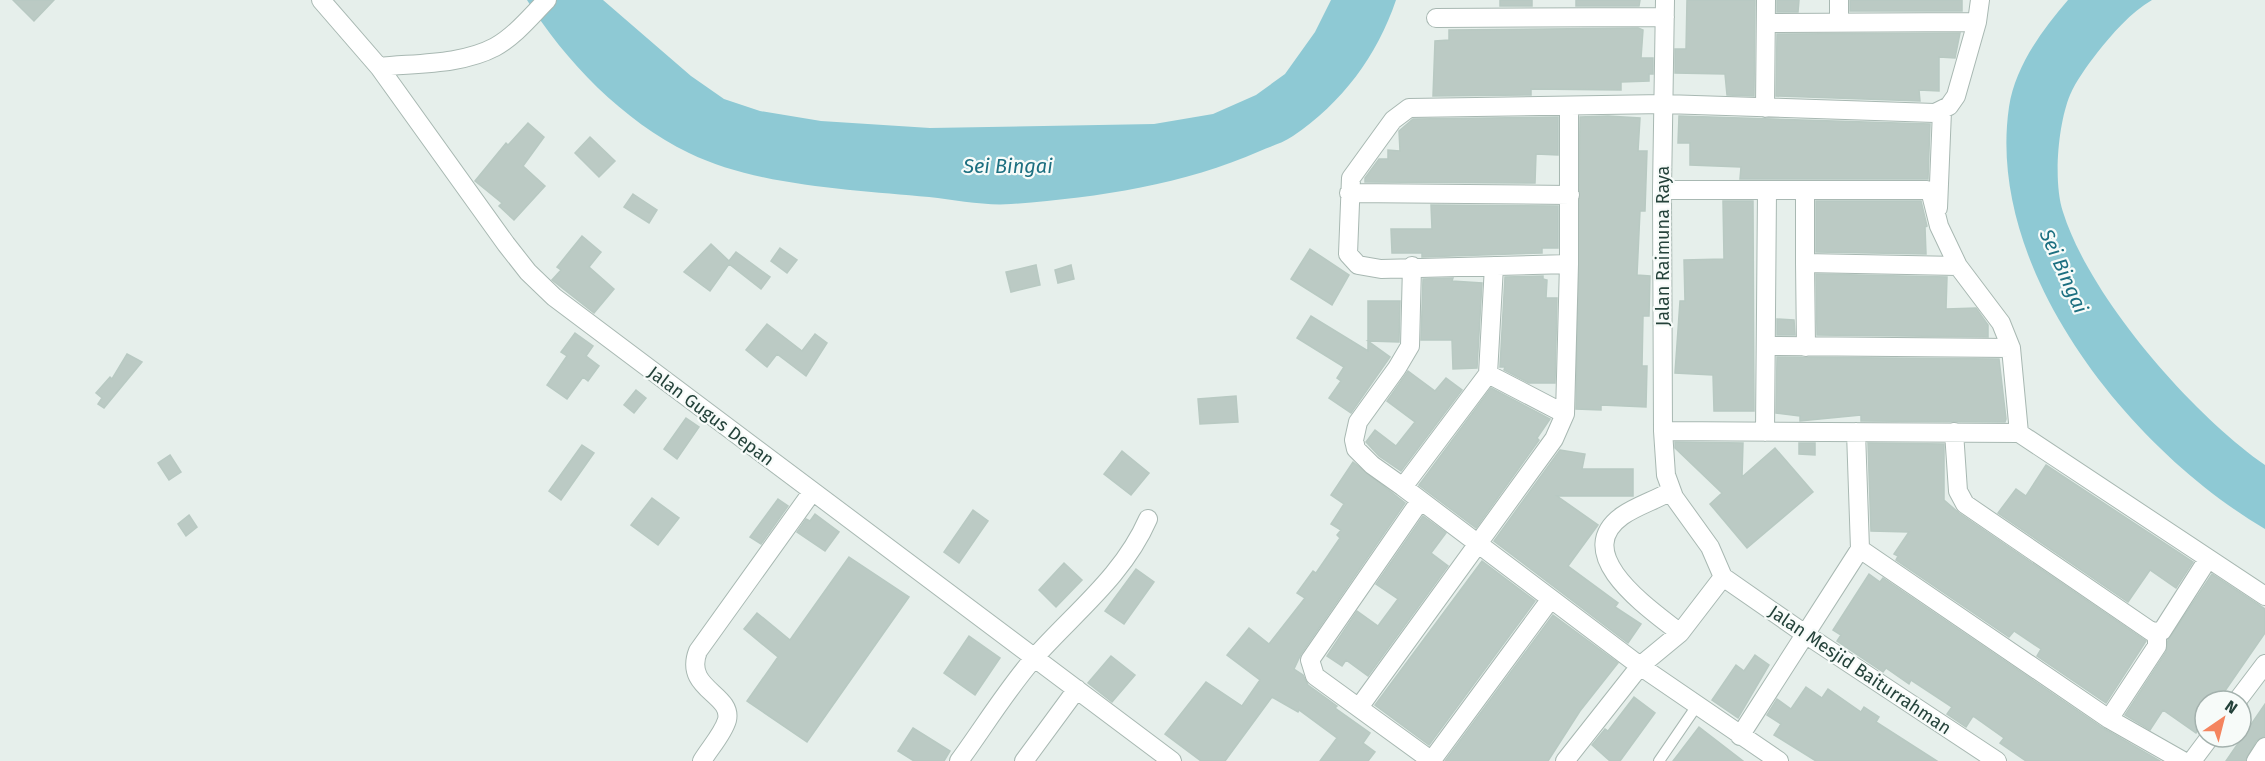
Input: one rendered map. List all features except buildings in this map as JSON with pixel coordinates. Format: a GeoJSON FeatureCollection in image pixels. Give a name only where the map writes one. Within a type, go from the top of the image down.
{"type":"FeatureCollection","features":[{"type":"Feature","properties":{"kind":"street","name":"Jalan Gugus Depan"},"geometry":{"type":"LineString","coordinates":[[321,0],[379,66],[528,272],[583,321],[1077,689],[1147,754],[1172,761]]}},
{"type":"Feature","properties":{"kind":"street"},"geometry":{"type":"LineString","coordinates":[[379,66],[452,60],[494,47],[510,37],[547,0]]}},
{"type":"Feature","properties":{"kind":"street"},"geometry":{"type":"LineString","coordinates":[[1765,108],[1766,0]]}},
{"type":"Feature","properties":{"kind":"street"},"geometry":{"type":"LineString","coordinates":[[1839,0],[1839,22]]}},
{"type":"Feature","properties":{"kind":"street"},"geometry":{"type":"LineString","coordinates":[[1569,264],[1367,268],[1352,261],[1348,254],[1351,178],[1399,113],[1409,108],[1664,104],[1935,113],[1942,111],[1956,96],[1977,22],[1980,0]]}},
{"type":"Feature","properties":{"kind":"street"},"geometry":{"type":"LineString","coordinates":[[1436,18],[1493,9],[1665,8]]}},
{"type":"Feature","properties":{"kind":"street","name":"Jalan Raimuna Raya"},"geometry":{"type":"LineString","coordinates":[[1665,8],[1662,190],[1663,431],[1666,475],[1671,491]]}},
{"type":"Feature","properties":{"kind":"street"},"geometry":{"type":"LineString","coordinates":[[1766,23],[1977,22]]}},
{"type":"Feature","properties":{"kind":"street"},"geometry":{"type":"LineString","coordinates":[[1360,706],[1554,439],[1565,414],[1570,195],[1569,107]]}},
{"type":"Feature","properties":{"kind":"street"},"geometry":{"type":"LineString","coordinates":[[1942,111],[1939,226],[1958,266],[2001,323],[2011,348],[2019,433]]}},
{"type":"Feature","properties":{"kind":"street"},"geometry":{"type":"LineString","coordinates":[[1662,190],[1927,190],[1931,194],[1938,215]]}},
{"type":"Feature","properties":{"kind":"street"},"geometry":{"type":"LineString","coordinates":[[1765,432],[1767,191]]}},
{"type":"Feature","properties":{"kind":"street"},"geometry":{"type":"LineString","coordinates":[[1805,191],[1806,347]]}},
{"type":"Feature","properties":{"kind":"street"},"geometry":{"type":"LineString","coordinates":[[1349,194],[1570,195]]}},
{"type":"Feature","properties":{"kind":"street"},"geometry":{"type":"LineString","coordinates":[[1805,262],[1958,266]]}},
{"type":"Feature","properties":{"kind":"street"},"geometry":{"type":"LineString","coordinates":[[1412,266],[1410,346],[1358,422],[1354,440],[1356,449],[1372,465],[1550,600],[1696,707],[1779,761]]}},
{"type":"Feature","properties":{"kind":"street"},"geometry":{"type":"LineString","coordinates":[[1403,487],[1488,374],[1494,266]]}},
{"type":"Feature","properties":{"kind":"street"},"geometry":{"type":"LineString","coordinates":[[1766,346],[2011,348]]}},
{"type":"Feature","properties":{"kind":"street"},"geometry":{"type":"LineString","coordinates":[[1488,374],[1565,414]]}},
{"type":"Feature","properties":{"kind":"street"},"geometry":{"type":"LineString","coordinates":[[1663,431],[2019,433],[2265,596]]}},
{"type":"Feature","properties":{"kind":"street"},"geometry":{"type":"LineString","coordinates":[[1740,736],[1860,549],[1856,432]]}},
{"type":"Feature","properties":{"kind":"street"},"geometry":{"type":"LineString","coordinates":[[1954,432],[1958,491],[1965,504],[2019,543],[2157,634]]}},
{"type":"Feature","properties":{"kind":"street"},"geometry":{"type":"LineString","coordinates":[[1565,761],[1640,666],[1680,633],[1723,577],[1710,547],[1671,491],[1621,517],[1607,535],[1605,546],[1612,572],[1625,588],[1680,633]]}},
{"type":"Feature","properties":{"kind":"street"},"geometry":{"type":"LineString","coordinates":[[702,761],[725,725],[727,716],[724,706],[697,676],[695,660],[698,651],[812,492]]}},
{"type":"Feature","properties":{"kind":"street"},"geometry":{"type":"LineString","coordinates":[[1420,501],[1310,660],[1315,676],[1360,706],[1432,761],[1550,600]]}},
{"type":"Feature","properties":{"kind":"street"},"geometry":{"type":"LineString","coordinates":[[959,761],[1034,658],[1120,567],[1140,538],[1148,519]]}},
{"type":"Feature","properties":{"kind":"street"},"geometry":{"type":"LineString","coordinates":[[1860,549],[2109,719],[2183,761]]}},
{"type":"Feature","properties":{"kind":"street"},"geometry":{"type":"LineString","coordinates":[[2157,634],[2162,632],[2208,559]]}},
{"type":"Feature","properties":{"kind":"street","name":"Jalan Mesjid Baiturrahman"},"geometry":{"type":"LineString","coordinates":[[1723,577],[1997,761]]}},
{"type":"Feature","properties":{"kind":"street"},"geometry":{"type":"LineString","coordinates":[[2109,719],[2157,646],[2157,634]]}},
{"type":"Feature","properties":{"kind":"street"},"geometry":{"type":"LineString","coordinates":[[2246,689],[2265,664]]}},
{"type":"Feature","properties":{"kind":"street"},"geometry":{"type":"LineString","coordinates":[[1024,761],[1077,689]]}},
{"type":"Feature","properties":{"kind":"street"},"geometry":{"type":"LineString","coordinates":[[2256,761],[2265,747]]}},
{"type":"Feature","properties":{"kind":"lane"},"geometry":{"type":"LineString","coordinates":[[1659,761],[1696,707]]}},
{"type":"Feature","properties":{"kind":"water","name":"Sei Bingai"},"geometry":{"type":"Polygon","coordinates":[[[527,0],[603,0],[691,76],[724,99],[760,111],[821,121],[930,128],[1154,124],[1213,114],[1256,95],[1285,74],[1315,32],[1331,0],[1396,0],[1379,40],[1356,77],[1327,109],[1285,141],[1231,163],[1170,181],[1106,194],[1001,204],[838,189],[775,180],[744,173],[689,153],[665,140],[619,107],[559,45],[527,0]]]}},
{"type":"Feature","properties":{"kind":"water","name":"Sei Bingai"},"geometry":{"type":"Polygon","coordinates":[[[2068,0],[2152,0],[2129,17],[2109,38],[2075,84],[2062,121],[2058,153],[2060,200],[2076,245],[2096,281],[2147,352],[2206,416],[2265,465],[2265,529],[2215,495],[2165,453],[2119,404],[2078,350],[2044,292],[2020,231],[2008,169],[2009,107],[2012,92],[2023,63],[2068,0]]]}}]}
